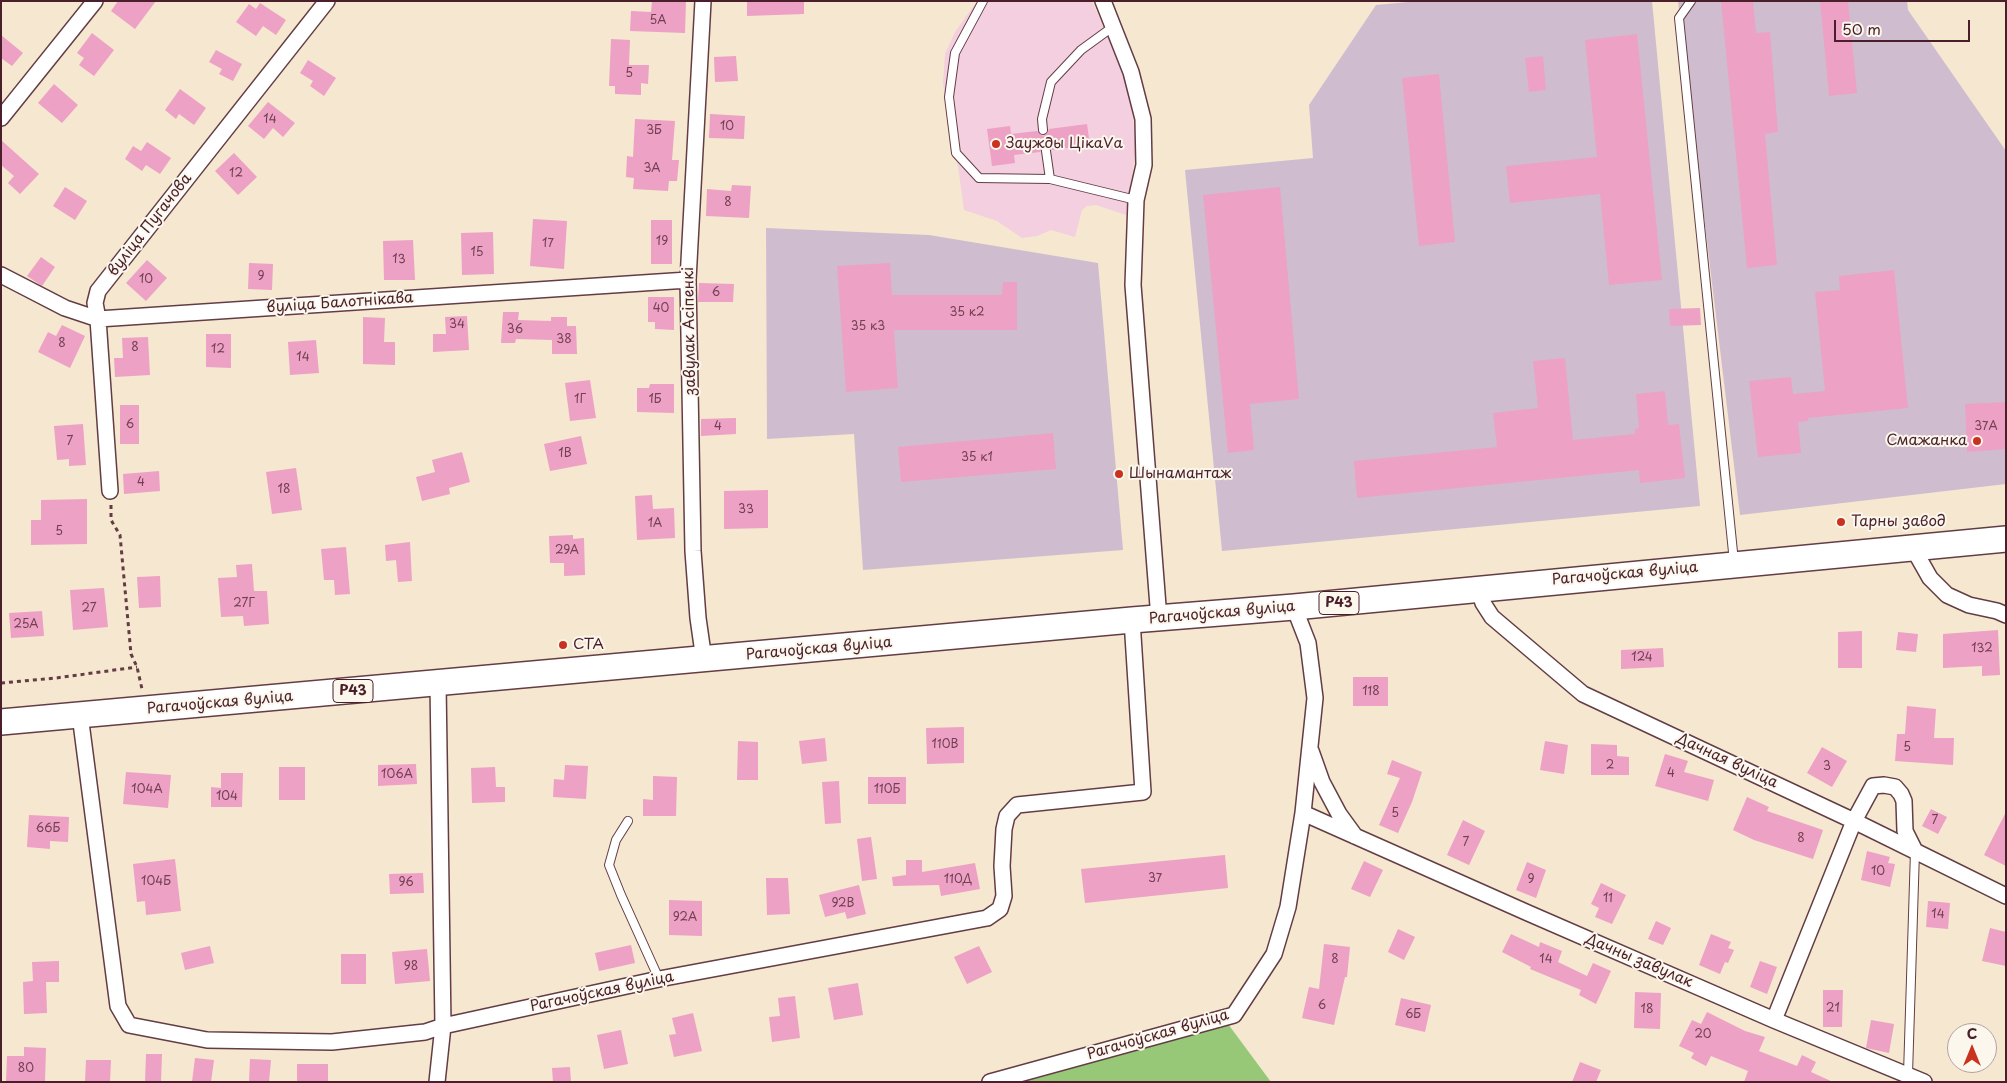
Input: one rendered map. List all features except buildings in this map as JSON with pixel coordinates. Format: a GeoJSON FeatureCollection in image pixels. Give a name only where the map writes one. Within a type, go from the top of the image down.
{"type":"FeatureCollection","features":[{"type":"Feature","properties":{"kind":"main road","name":"Рагачоўская вуліца"},"geometry":{"type":"LineString","coordinates":[[1,722],[1294,607],[1478,588],[2006,540]]}},
{"type":"Feature","properties":{"kind":"main road"},"geometry":{"type":"LineString","coordinates":[[1973,542],[2006,554]]}},
{"type":"Feature","properties":{"kind":"street"},"geometry":{"type":"LineString","coordinates":[[1,118],[95,1]]}},
{"type":"Feature","properties":{"kind":"street","name":"вуліца Пугачова"},"geometry":{"type":"LineString","coordinates":[[110,491],[98,319],[95,303],[98,291],[327,1]]}},
{"type":"Feature","properties":{"kind":"street","name":"завулак Асіпенкі"},"geometry":{"type":"LineString","coordinates":[[703,1],[688,280],[693,551],[698,618],[704,660]]}},
{"type":"Feature","properties":{"kind":"street"},"geometry":{"type":"LineString","coordinates":[[1103,1],[1131,72],[1144,119],[1144,165],[1136,200],[1133,285],[1159,619]]}},
{"type":"Feature","properties":{"kind":"street","name":"вуліца Балотнікава"},"geometry":{"type":"LineString","coordinates":[[1,275],[65,308],[98,319],[688,280]]}},
{"type":"Feature","properties":{"kind":"street"},"geometry":{"type":"LineString","coordinates":[[1913,548],[1930,578],[1947,595],[1969,605],[1997,611],[2006,616]]}},
{"type":"Feature","properties":{"kind":"street","name":"Дачная вуліца"},"geometry":{"type":"LineString","coordinates":[[1478,588],[1482,603],[1492,617],[1583,694],[1854,821],[2006,896]]}},
{"type":"Feature","properties":{"kind":"street"},"geometry":{"type":"LineString","coordinates":[[1294,607],[1308,643],[1315,698],[1303,813]]}},
{"type":"Feature","properties":{"kind":"street","name":"Рагачоўская вуліца"},"geometry":{"type":"LineString","coordinates":[[80,715],[118,1006],[129,1025],[207,1040],[332,1042],[425,1032],[443,1026],[659,979],[987,918],[1000,909],[1004,896],[1002,866],[1004,829],[1007,816],[1017,805],[1142,792],[1132,620]]}},
{"type":"Feature","properties":{"kind":"street"},"geometry":{"type":"LineString","coordinates":[[437,1082],[443,1026],[438,683]]}},
{"type":"Feature","properties":{"kind":"street"},"geometry":{"type":"LineString","coordinates":[[1310,748],[1322,782],[1355,836]]}},
{"type":"Feature","properties":{"kind":"street"},"geometry":{"type":"LineString","coordinates":[[1774,1020],[1854,821],[1873,786],[1895,787],[1904,801],[1905,831],[1915,851]]}},
{"type":"Feature","properties":{"kind":"street","name":"Рагачоўская вуліца"},"geometry":{"type":"LineString","coordinates":[[990,1082],[1234,1015],[1274,954],[1288,907],[1303,813]]}},
{"type":"Feature","properties":{"kind":"street","name":"Дачны завулак"},"geometry":{"type":"LineString","coordinates":[[1303,813],[1774,1020],[1924,1082]]}},
{"type":"Feature","properties":{"kind":"lane"},"geometry":{"type":"LineString","coordinates":[[983,1],[955,52],[950,97],[956,153],[979,178],[1050,179],[1136,200]]}},
{"type":"Feature","properties":{"kind":"lane"},"geometry":{"type":"LineString","coordinates":[[1691,1],[1679,18],[1734,564]]}},
{"type":"Feature","properties":{"kind":"lane"},"geometry":{"type":"LineString","coordinates":[[1043,130],[1042,119],[1051,82],[1081,50],[1114,26]]}},
{"type":"Feature","properties":{"kind":"lane"},"geometry":{"type":"LineString","coordinates":[[1046,151],[1050,179]]}},
{"type":"Feature","properties":{"kind":"lane"},"geometry":{"type":"LineString","coordinates":[[628,822],[616,840],[610,865],[621,895],[659,979]]}},
{"type":"Feature","properties":{"kind":"lane"},"geometry":{"type":"LineString","coordinates":[[1908,1074],[1915,851]]}},
{"type":"Feature","properties":{"kind":"path"},"geometry":{"type":"LineString","coordinates":[[110,491],[111,520],[120,535],[131,654],[137,667],[146,709]]}},
{"type":"Feature","properties":{"kind":"path"},"geometry":{"type":"LineString","coordinates":[[1,683],[137,667]]}},
{"type":"Feature","properties":{"kind":"shaded area"},"geometry":{"type":"Polygon","coordinates":[[[977,1],[1092,1],[1126,78],[1133,117],[1136,149],[1126,215],[1096,205],[1087,206],[1082,210],[1075,237],[1051,230],[1037,236],[1022,238],[997,221],[964,210],[958,166],[951,146],[943,83],[945,54],[955,32],[977,1]]]}},
{"type":"Feature","properties":{"kind":"shaded area"},"geometry":{"type":"Polygon","coordinates":[[[1419,1],[1652,1],[1700,506],[1222,551],[1185,170],[1313,158],[1309,105],[1376,5],[1419,1]]]}},
{"type":"Feature","properties":{"kind":"shaded area"},"geometry":{"type":"Polygon","coordinates":[[[1678,1],[1907,1],[1908,10],[2006,151],[2006,484],[1740,515],[1678,1]]]}},
{"type":"Feature","properties":{"kind":"shaded area"},"geometry":{"type":"Polygon","coordinates":[[[766,228],[929,235],[1098,263],[1123,550],[863,570],[854,434],[767,439],[766,228]]]}},
{"type":"Feature","properties":{"kind":"green space"},"geometry":{"type":"Polygon","coordinates":[[[1228,1024],[1271,1082],[1009,1082],[1228,1024]]]}},
{"type":"Feature","properties":{"kind":"place","name":"Заужды ЦікаVа"},"geometry":{"type":"Point","coordinates":[996,144]}},
{"type":"Feature","properties":{"kind":"place","name":"Смажанка"},"geometry":{"type":"Point","coordinates":[1977,441]}},
{"type":"Feature","properties":{"kind":"place","name":"Шынамантаж"},"geometry":{"type":"Point","coordinates":[1119,474]}},
{"type":"Feature","properties":{"kind":"place","name":"Тарны завод"},"geometry":{"type":"Point","coordinates":[1841,522]}},
{"type":"Feature","properties":{"kind":"place","name":"СТА"},"geometry":{"type":"Point","coordinates":[563,645]}}]}
